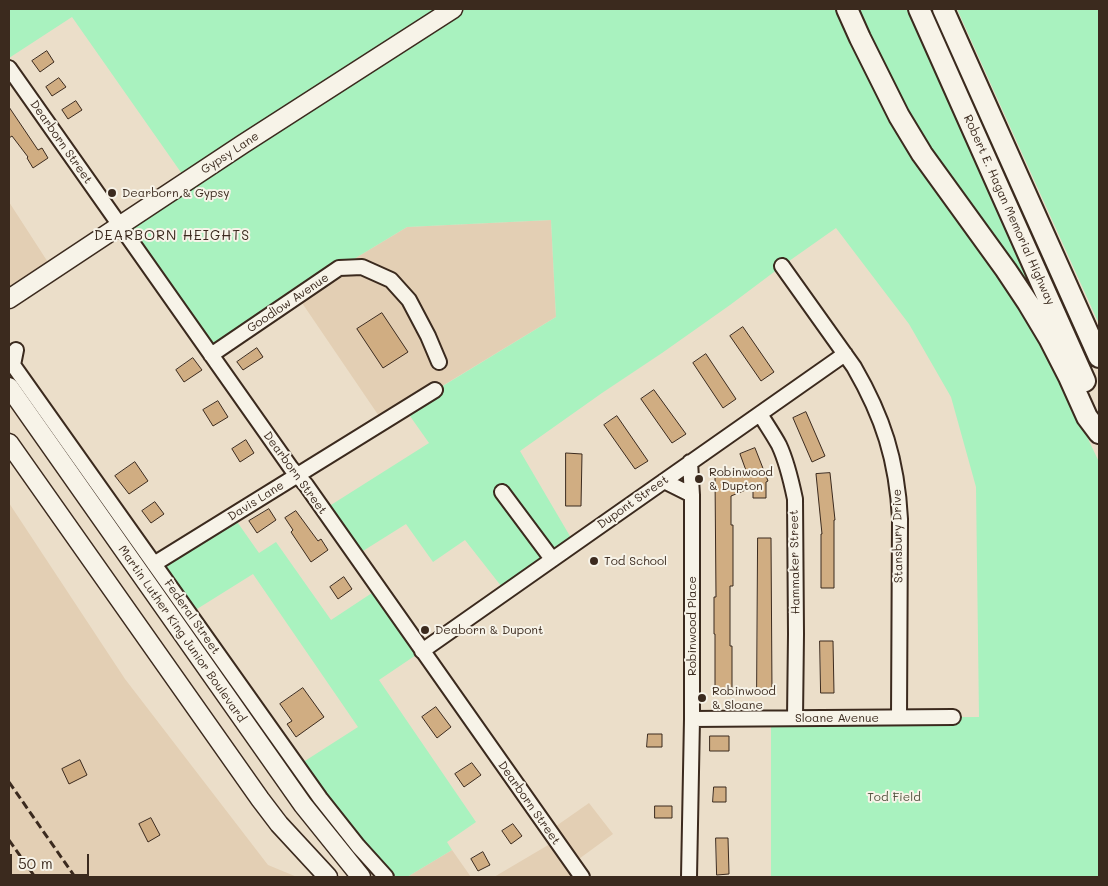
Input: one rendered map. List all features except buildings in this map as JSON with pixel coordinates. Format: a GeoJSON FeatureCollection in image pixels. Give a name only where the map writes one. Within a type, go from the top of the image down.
{"type":"FeatureCollection","features":[{"type":"Feature","properties":{"kind":"highway"},"geometry":{"type":"LineString","coordinates":[[847,9],[899,116],[922,154],[1028,303],[1069,377],[1087,416],[1099,433]]}},
{"type":"Feature","properties":{"kind":"highway","name":"Robert E. Hagan Memorial Highway"},"geometry":{"type":"LineString","coordinates":[[919,9],[1099,412]]}},
{"type":"Feature","properties":{"kind":"highway","name":"Robert E. Hagan Memorial Highway"},"geometry":{"type":"LineString","coordinates":[[943,9],[1099,357]]}},
{"type":"Feature","properties":{"kind":"main road","name":"Gypsy Lane"},"geometry":{"type":"LineString","coordinates":[[9,299],[243,144],[453,9]]}},
{"type":"Feature","properties":{"kind":"main road","name":"Martin Luther King Junior Boulevard"},"geometry":{"type":"LineString","coordinates":[[9,387],[303,805],[361,877]]}},
{"type":"Feature","properties":{"kind":"main road"},"geometry":{"type":"LineString","coordinates":[[9,443],[260,799],[279,824],[328,877]]}},
{"type":"Feature","properties":{"kind":"street","name":"Dearborn Street"},"geometry":{"type":"LineString","coordinates":[[9,68],[290,468],[306,485],[582,877]]}},
{"type":"Feature","properties":{"kind":"street","name":"Stansbury Drive"},"geometry":{"type":"LineString","coordinates":[[782,266],[845,354],[864,384],[878,412],[888,441],[896,477],[900,519],[899,718]]}},
{"type":"Feature","properties":{"kind":"street","name":"Goodlow Avenue"},"geometry":{"type":"LineString","coordinates":[[210,355],[339,268],[362,267],[391,280],[409,300],[439,362]]}},
{"type":"Feature","properties":{"kind":"street","name":"Federal Street"},"geometry":{"type":"LineString","coordinates":[[16,350],[13,365],[320,798],[358,846],[386,877]]}},
{"type":"Feature","properties":{"kind":"street","name":"Dupont Street"},"geometry":{"type":"LineString","coordinates":[[422,651],[845,354]]}},
{"type":"Feature","properties":{"kind":"street","name":"Davis Lane"},"geometry":{"type":"LineString","coordinates":[[154,564],[435,390]]}},
{"type":"Feature","properties":{"kind":"street","name":"Hammaker Street"},"geometry":{"type":"LineString","coordinates":[[760,414],[778,444],[785,461],[795,499],[795,718]]}},
{"type":"Feature","properties":{"kind":"street","name":"Robinwood Place"},"geometry":{"type":"LineString","coordinates":[[689,877],[692,719],[692,495],[690,462]]}},
{"type":"Feature","properties":{"kind":"street"},"geometry":{"type":"LineString","coordinates":[[664,480],[692,495]]}},
{"type":"Feature","properties":{"kind":"street"},"geometry":{"type":"LineString","coordinates":[[502,492],[552,559]]}},
{"type":"Feature","properties":{"kind":"street","name":"Sloane Avenue"},"geometry":{"type":"LineString","coordinates":[[692,719],[952,717]]}},
{"type":"Feature","properties":{"kind":"shaded area"},"geometry":{"type":"Polygon","coordinates":[[[9,202],[53,270],[9,299],[9,202]]]}},
{"type":"Feature","properties":{"kind":"shaded area"},"geometry":{"type":"Polygon","coordinates":[[[551,220],[556,317],[383,422],[298,297],[339,268],[407,227],[551,220]]]}},
{"type":"Feature","properties":{"kind":"shaded area"},"geometry":{"type":"Polygon","coordinates":[[[9,503],[125,679],[268,865],[297,877],[9,877],[9,503]]]}},
{"type":"Feature","properties":{"kind":"shaded area"},"geometry":{"type":"Polygon","coordinates":[[[589,803],[613,834],[572,864],[582,877],[494,877],[555,841],[549,831],[589,803]]]}},
{"type":"Feature","properties":{"kind":"shaded area"},"geometry":{"type":"Polygon","coordinates":[[[452,850],[471,877],[407,877],[452,850]]]}},
{"type":"Feature","properties":{"kind":"green space","name":"Tod Field"},"geometry":{"type":"Polygon","coordinates":[[[9,9],[840,9],[996,269],[1041,340],[1099,462],[1099,877],[771,877],[771,718],[979,717],[976,487],[951,397],[909,324],[836,228],[662,353],[520,451],[574,543],[505,591],[465,540],[433,562],[406,524],[355,556],[323,510],[429,443],[405,409],[556,317],[551,220],[407,227],[339,268],[211,355],[120,225],[187,181],[72,17],[9,58],[9,9]]]}},
{"type":"Feature","properties":{"kind":"green space"},"geometry":{"type":"Polygon","coordinates":[[[853,9],[907,9],[1042,309],[925,149],[853,9]]]}},
{"type":"Feature","properties":{"kind":"green space"},"geometry":{"type":"Polygon","coordinates":[[[957,9],[1099,9],[1099,324],[957,9]]]}},
{"type":"Feature","properties":{"kind":"green space"},"geometry":{"type":"Polygon","coordinates":[[[233,516],[259,553],[276,542],[331,620],[378,589],[422,651],[379,680],[476,822],[447,842],[452,850],[407,877],[386,877],[297,766],[358,727],[253,574],[189,614],[154,564],[233,516]]]}},
{"type":"Feature","properties":{"kind":"railway"},"geometry":{"type":"LineString","coordinates":[[9,782],[75,877]]}},
{"type":"Feature","properties":{"kind":"railway"},"geometry":{"type":"LineString","coordinates":[[9,840],[35,877]]}},
{"type":"Feature","properties":{"kind":"place","name":"Dearborn & Gypsy"},"geometry":{"type":"Point","coordinates":[112,193]}},
{"type":"Feature","properties":{"kind":"place","name":"Robinwood & Dupton"},"geometry":{"type":"Point","coordinates":[699,479]}},
{"type":"Feature","properties":{"kind":"place","name":"Tod School"},"geometry":{"type":"Point","coordinates":[594,561]}},
{"type":"Feature","properties":{"kind":"place","name":"Deaborn & Dupont"},"geometry":{"type":"Point","coordinates":[425,630]}},
{"type":"Feature","properties":{"kind":"place","name":"Robinwood & Sloane"},"geometry":{"type":"Point","coordinates":[702,698]}},
{"type":"Feature","properties":{"kind":"district","name":"DEARBORN HEIGHTS"},"geometry":{"type":"Point","coordinates":[172,236]}}]}
